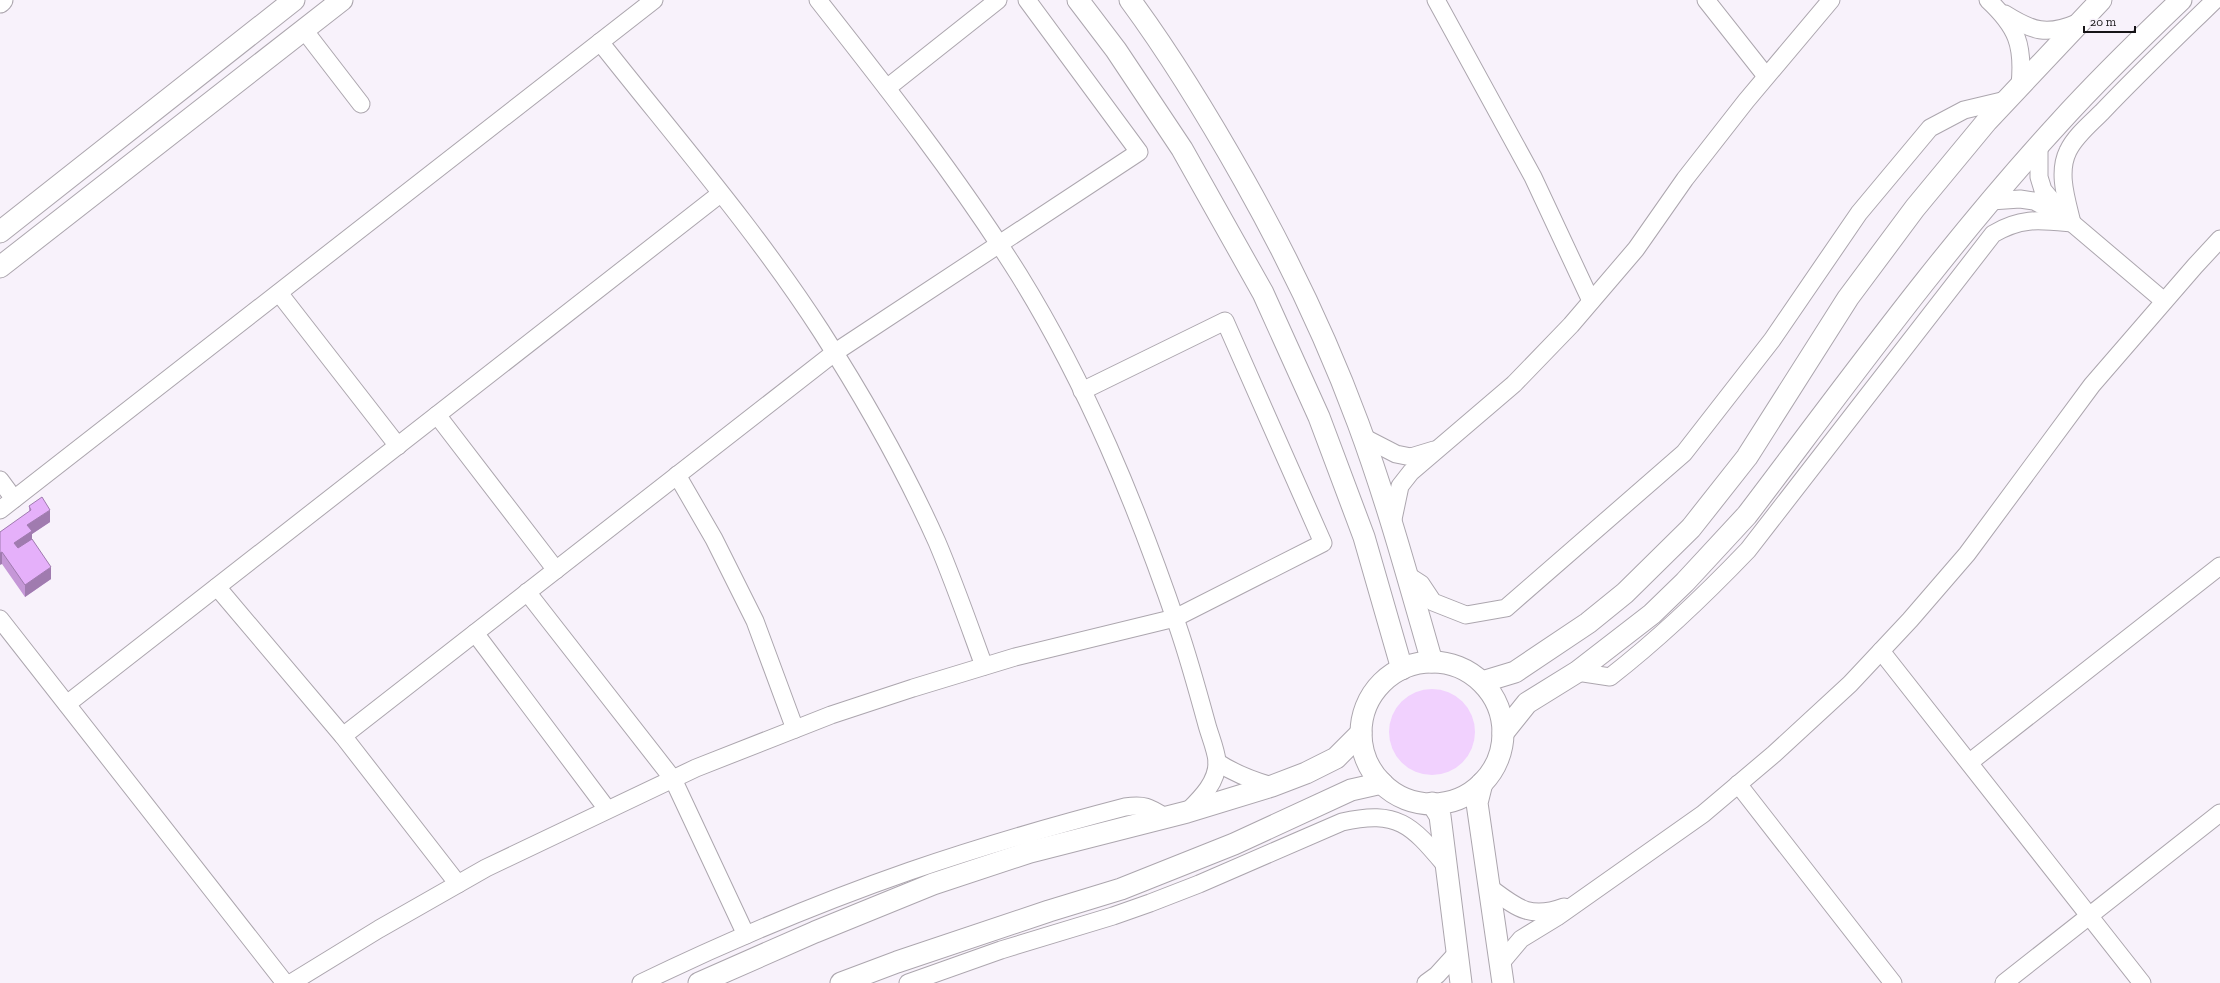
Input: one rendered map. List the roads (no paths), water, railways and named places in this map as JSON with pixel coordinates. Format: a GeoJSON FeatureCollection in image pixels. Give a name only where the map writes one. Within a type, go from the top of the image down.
{"type":"FeatureCollection","features":[{"type":"Feature","properties":{"kind":"main road"},"geometry":{"type":"LineString","coordinates":[[0,232],[294,0]]}},
{"type":"Feature","properties":{"kind":"main road"},"geometry":{"type":"LineString","coordinates":[[0,267],[342,0]]}},
{"type":"Feature","properties":{"kind":"main road"},"geometry":{"type":"LineString","coordinates":[[1078,0],[1116,50],[1182,149],[1263,293],[1319,416],[1364,537],[1402,669]]}},
{"type":"Feature","properties":{"kind":"main road"},"geometry":{"type":"LineString","coordinates":[[1130,0],[1189,86],[1279,242],[1331,356],[1363,438],[1392,526],[1432,662]]}},
{"type":"Feature","properties":{"kind":"main road"},"geometry":{"type":"LineString","coordinates":[[1482,682],[1515,672],[1588,623],[1625,593],[1691,528],[1747,457],[1848,298],[1915,208],[2006,100],[2077,23],[2101,0]]}},
{"type":"Feature","properties":{"kind":"main road"},"geometry":{"type":"LineString","coordinates":[[1503,732],[1527,703],[1577,672],[1652,614],[1686,582],[1747,515],[1862,364],[1991,201],[2038,146],[2111,67],[2181,0]]}},
{"type":"Feature","properties":{"kind":"main road"},"geometry":{"type":"LineString","coordinates":[[1432,662],[1460,667],[1482,682],[1498,705],[1503,732],[1498,760],[1482,783],[1459,798],[1432,803],[1405,798],[1382,783],[1366,760],[1361,732],[1366,705],[1382,682],[1402,669],[1418,663],[1432,662]]}},
{"type":"Feature","properties":{"kind":"main road"},"geometry":{"type":"LineString","coordinates":[[699,983],[815,932],[933,884],[1030,852],[1187,812],[1272,786],[1336,758],[1361,732]]}},
{"type":"Feature","properties":{"kind":"main road"},"geometry":{"type":"LineString","coordinates":[[841,983],[897,962],[1049,911],[1121,889],[1234,844],[1351,790],[1382,783]]}},
{"type":"Feature","properties":{"kind":"main road"},"geometry":{"type":"LineString","coordinates":[[1482,783],[1478,803],[1502,974]]}},
{"type":"Feature","properties":{"kind":"main road"},"geometry":{"type":"LineString","coordinates":[[1432,803],[1440,816],[1461,983]]}},
{"type":"Feature","properties":{"kind":"street"},"geometry":{"type":"LineString","coordinates":[[0,510],[654,0]]}},
{"type":"Feature","properties":{"kind":"street"},"geometry":{"type":"LineString","coordinates":[[818,0],[944,163],[999,244],[1042,315],[1117,462],[1187,651],[1217,762],[1212,782],[1203,795],[1187,812]]}},
{"type":"Feature","properties":{"kind":"street"},"geometry":{"type":"LineString","coordinates":[[887,88],[998,0]]}},
{"type":"Feature","properties":{"kind":"street"},"geometry":{"type":"LineString","coordinates":[[343,736],[834,353],[1138,152],[1027,0]]}},
{"type":"Feature","properties":{"kind":"street"},"geometry":{"type":"LineString","coordinates":[[1436,0],[1533,176],[1591,302]]}},
{"type":"Feature","properties":{"kind":"street"},"geometry":{"type":"LineString","coordinates":[[1706,0],[1766,76]]}},
{"type":"Feature","properties":{"kind":"street"},"geometry":{"type":"LineString","coordinates":[[1392,526],[1400,486],[1411,472],[1442,448],[1514,384],[1571,325],[1636,249],[1685,179],[1766,76],[1831,0]]}},
{"type":"Feature","properties":{"kind":"street"},"geometry":{"type":"LineString","coordinates":[[1988,0],[2001,12],[2031,29],[2047,31],[2061,30],[2077,23]]}},
{"type":"Feature","properties":{"kind":"street"},"geometry":{"type":"LineString","coordinates":[[2068,219],[2063,169],[2068,151],[2080,134],[2120,92],[2215,0]]}},
{"type":"Feature","properties":{"kind":"street"},"geometry":{"type":"LineString","coordinates":[[2001,12],[2020,44],[2022,65],[2020,85]]}},
{"type":"Feature","properties":{"kind":"street"},"geometry":{"type":"LineString","coordinates":[[304,30],[361,104]]}},
{"type":"Feature","properties":{"kind":"street"},"geometry":{"type":"LineString","coordinates":[[600,42],[784,278],[834,353],[890,446],[936,541],[984,666]]}},
{"type":"Feature","properties":{"kind":"street"},"geometry":{"type":"LineString","coordinates":[[1407,575],[1421,584],[1433,602],[1466,615],[1506,608],[1684,453],[1772,340],[1859,213],[1930,128],[1964,110],[2006,100]]}},
{"type":"Feature","properties":{"kind":"street"},"geometry":{"type":"LineString","coordinates":[[2038,146],[2039,177],[2044,190],[2068,219],[2164,302]]}},
{"type":"Feature","properties":{"kind":"street"},"geometry":{"type":"LineString","coordinates":[[67,704],[720,194]]}},
{"type":"Feature","properties":{"kind":"street"},"geometry":{"type":"LineString","coordinates":[[1991,201],[2020,199],[2034,201],[2068,219]]}},
{"type":"Feature","properties":{"kind":"street"},"geometry":{"type":"LineString","coordinates":[[1577,672],[1610,677],[1662,635],[1704,596],[1748,550],[1993,234],[2008,225],[2022,221],[2068,219]]}},
{"type":"Feature","properties":{"kind":"street"},"geometry":{"type":"LineString","coordinates":[[1502,974],[1521,939],[1537,928],[1557,918],[1577,902],[1703,814],[1850,684],[1967,554],[2092,385],[2220,240]]}},
{"type":"Feature","properties":{"kind":"street"},"geometry":{"type":"LineString","coordinates":[[279,292],[398,446]]}},
{"type":"Feature","properties":{"kind":"street"},"geometry":{"type":"LineString","coordinates":[[291,983],[379,929],[486,868],[607,809],[673,779],[795,729],[906,690],[1015,657],[1175,618],[1323,543],[1225,321],[1082,391]]}},
{"type":"Feature","properties":{"kind":"street"},"geometry":{"type":"LineString","coordinates":[[437,415],[556,570]]}},
{"type":"Feature","properties":{"kind":"street"},"geometry":{"type":"LineString","coordinates":[[1363,438],[1390,452],[1410,457],[1442,448]]}},
{"type":"Feature","properties":{"kind":"street"},"geometry":{"type":"LineString","coordinates":[[677,475],[714,538],[755,621],[795,729]]}},
{"type":"Feature","properties":{"kind":"street"},"geometry":{"type":"LineString","coordinates":[[0,480],[14,499]]}},
{"type":"Feature","properties":{"kind":"street"},"geometry":{"type":"LineString","coordinates":[[1970,762],[2220,566]]}},
{"type":"Feature","properties":{"kind":"street"},"geometry":{"type":"LineString","coordinates":[[217,587],[343,736],[458,884]]}},
{"type":"Feature","properties":{"kind":"street"},"geometry":{"type":"LineString","coordinates":[[527,592],[673,779],[746,935]]}},
{"type":"Feature","properties":{"kind":"street"},"geometry":{"type":"LineString","coordinates":[[0,619],[285,983]]}},
{"type":"Feature","properties":{"kind":"street"},"geometry":{"type":"LineString","coordinates":[[475,633],[607,809]]}},
{"type":"Feature","properties":{"kind":"street"},"geometry":{"type":"LineString","coordinates":[[1881,651],[1970,762],[2142,983]]}},
{"type":"Feature","properties":{"kind":"street"},"geometry":{"type":"LineString","coordinates":[[1217,762],[1233,773],[1246,779],[1272,786]]}},
{"type":"Feature","properties":{"kind":"street"},"geometry":{"type":"LineString","coordinates":[[1738,784],[1893,983]]}},
{"type":"Feature","properties":{"kind":"street"},"geometry":{"type":"LineString","coordinates":[[641,983],[746,935],[839,897],[910,871],[1047,828],[1124,807],[1140,805],[1149,807],[1165,817]]}},
{"type":"Feature","properties":{"kind":"street"},"geometry":{"type":"LineString","coordinates":[[2004,983],[2220,813]]}},
{"type":"Feature","properties":{"kind":"street"},"geometry":{"type":"LineString","coordinates":[[908,983],[1001,950],[1113,916],[1150,903],[1199,884],[1342,822],[1360,818],[1377,817],[1396,821],[1415,831],[1446,866]]}},
{"type":"Feature","properties":{"kind":"street"},"geometry":{"type":"LineString","coordinates":[[1489,886],[1522,910],[1537,928]]}},
{"type":"Feature","properties":{"kind":"street"},"geometry":{"type":"LineString","coordinates":[[1522,910],[1535,913],[1554,911],[1577,902]]}},
{"type":"Feature","properties":{"kind":"street"},"geometry":{"type":"LineString","coordinates":[[1426,983],[1437,975],[1457,953]]}}]}
